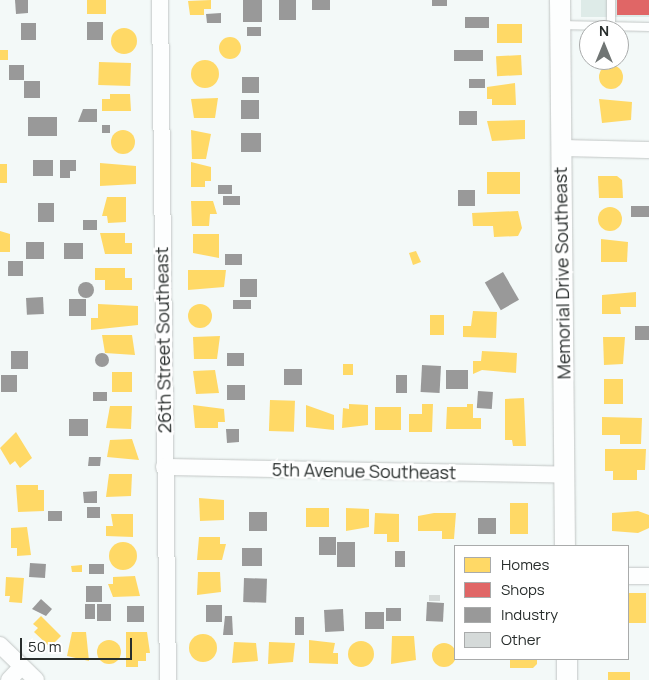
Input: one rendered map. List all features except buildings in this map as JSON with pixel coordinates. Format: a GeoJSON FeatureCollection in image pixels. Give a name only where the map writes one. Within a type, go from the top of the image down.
{"type":"FeatureCollection","features":[{"type":"Feature","properties":{"kind":"street","name":"26th Street Southeast"},"geometry":{"type":"LineString","coordinates":[[160,0],[168,680]]}},
{"type":"Feature","properties":{"kind":"street","name":"Memorial Drive Southeast"},"geometry":{"type":"LineString","coordinates":[[560,0],[565,545]]}},
{"type":"Feature","properties":{"kind":"street"},"geometry":{"type":"LineString","coordinates":[[561,148],[649,150]]}},
{"type":"Feature","properties":{"kind":"street","name":"5th Avenue Southeast"},"geometry":{"type":"LineString","coordinates":[[164,467],[564,475]]}},
{"type":"Feature","properties":{"kind":"street"},"geometry":{"type":"LineString","coordinates":[[629,576],[649,576]]}},
{"type":"Feature","properties":{"kind":"street"},"geometry":{"type":"LineString","coordinates":[[0,645],[36,680]]}},
{"type":"Feature","properties":{"kind":"street"},"geometry":{"type":"LineString","coordinates":[[567,660],[567,680]]}},
{"type":"Feature","properties":{"kind":"street"},"geometry":{"type":"LineString","coordinates":[[9,680],[21,667]]}},
{"type":"Feature","properties":{"kind":"lane"},"geometry":{"type":"LineString","coordinates":[[611,0],[611,20]]}},
{"type":"Feature","properties":{"kind":"lane"},"geometry":{"type":"LineString","coordinates":[[560,25],[579,25]]}},
{"type":"Feature","properties":{"kind":"lane"},"geometry":{"type":"LineString","coordinates":[[629,26],[649,26]]}},
{"type":"Feature","properties":{"kind":"shaded area"},"geometry":{"type":"Polygon","coordinates":[[[581,0],[649,0],[649,17],[581,17],[581,0]]]}}]}
